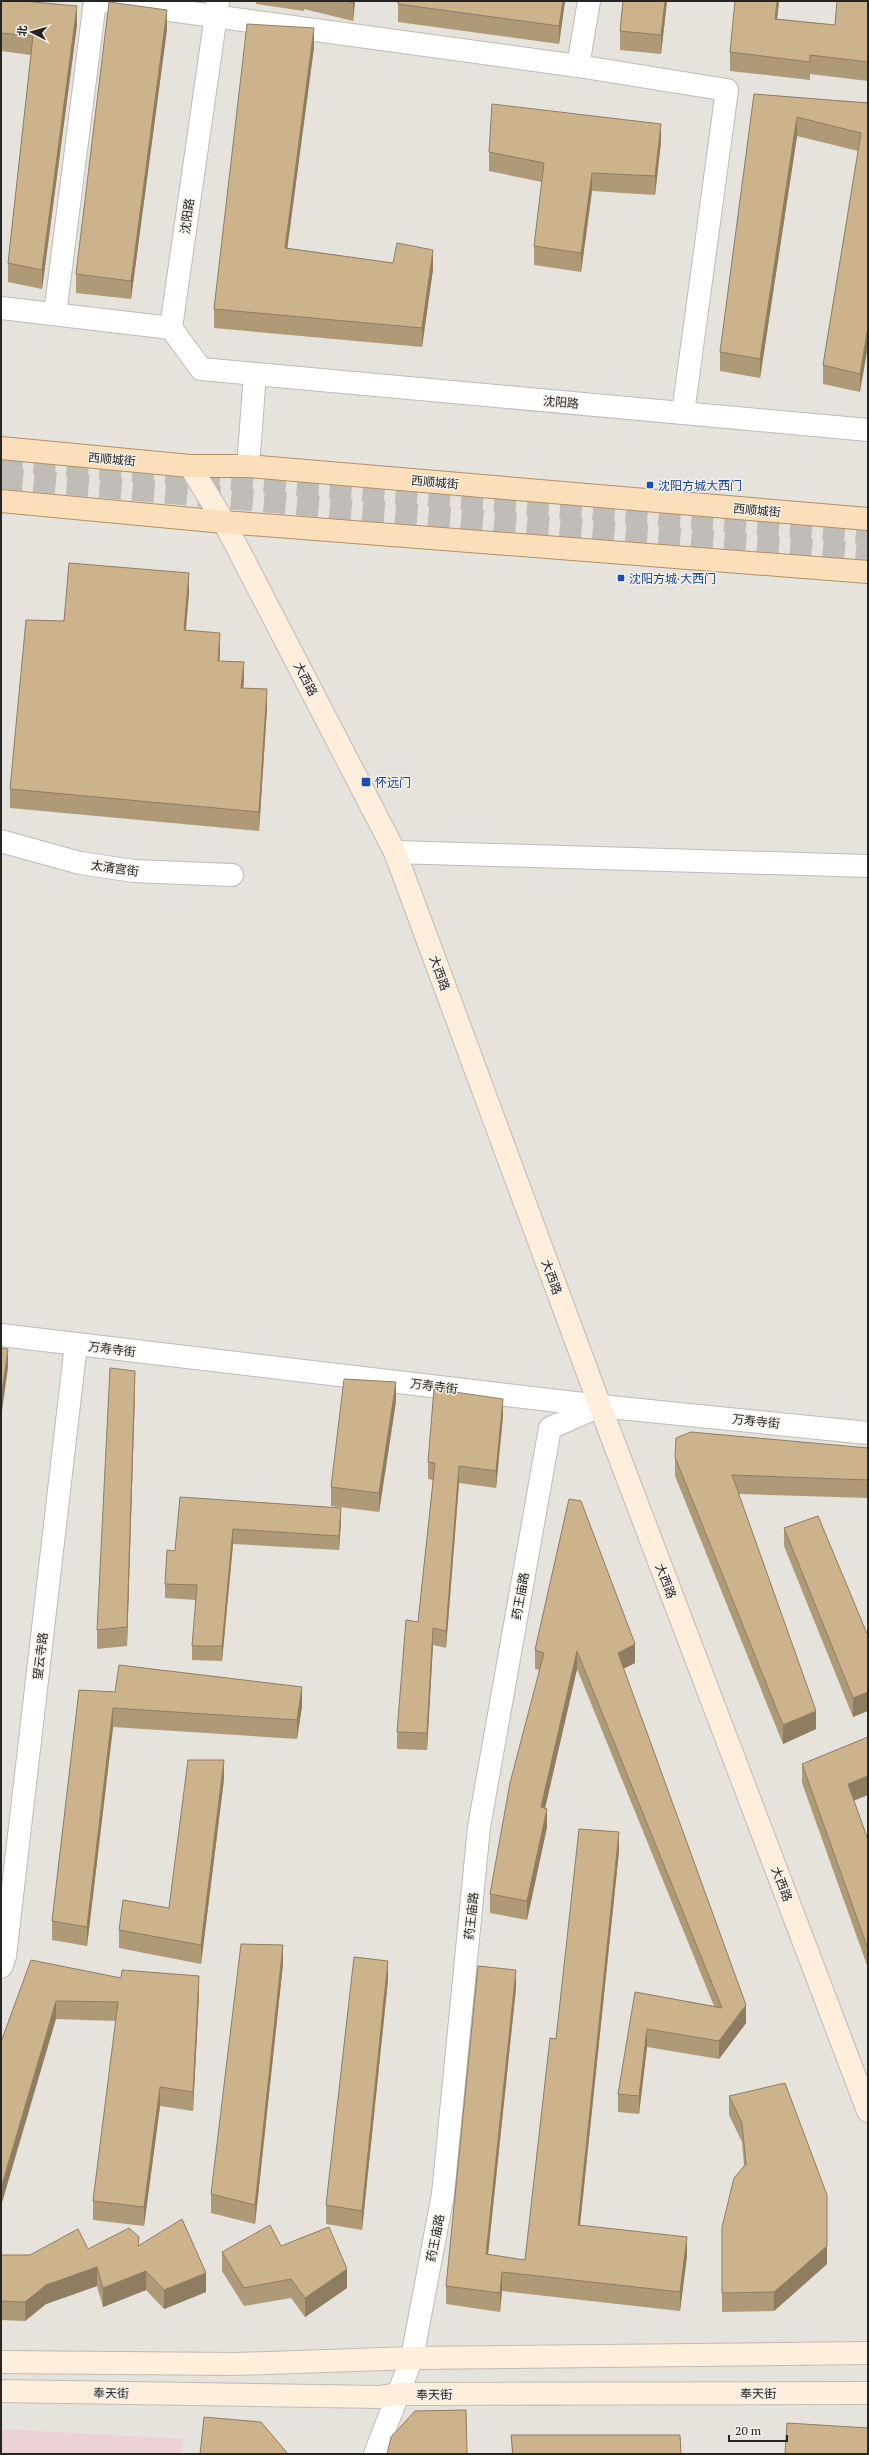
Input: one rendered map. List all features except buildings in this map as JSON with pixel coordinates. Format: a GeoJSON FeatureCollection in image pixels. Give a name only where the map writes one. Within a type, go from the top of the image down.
{"type":"FeatureCollection","features":[{"type":"Feature","properties":{"kind":"main road","name":"西顺城街"},"geometry":{"type":"LineString","coordinates":[[1,448],[190,466],[248,466],[868,519]]}},
{"type":"Feature","properties":{"kind":"main road","name":"大西路"},"geometry":{"type":"LineString","coordinates":[[190,466],[224,522],[395,852],[600,1406],[868,2111]]}},
{"type":"Feature","properties":{"kind":"main road"},"geometry":{"type":"LineString","coordinates":[[1,501],[224,522],[868,572]]}},
{"type":"Feature","properties":{"kind":"main road"},"geometry":{"type":"LineString","coordinates":[[1,2362],[236,2364],[412,2358],[868,2353]]}},
{"type":"Feature","properties":{"kind":"main road","name":"奉天街"},"geometry":{"type":"LineString","coordinates":[[1,2391],[380,2397],[398,2394],[868,2392]]}},
{"type":"Feature","properties":{"kind":"street"},"geometry":{"type":"LineString","coordinates":[[55,314],[95,1]]}},
{"type":"Feature","properties":{"kind":"street"},"geometry":{"type":"LineString","coordinates":[[104,1],[217,8],[727,90],[683,413]]}},
{"type":"Feature","properties":{"kind":"street"},"geometry":{"type":"LineString","coordinates":[[578,66],[589,1]]}},
{"type":"Feature","properties":{"kind":"street","name":"沈阳路"},"geometry":{"type":"LineString","coordinates":[[217,8],[171,328],[201,369],[868,430]]}},
{"type":"Feature","properties":{"kind":"street"},"geometry":{"type":"LineString","coordinates":[[1,308],[171,328]]}},
{"type":"Feature","properties":{"kind":"street"},"geometry":{"type":"LineString","coordinates":[[248,466],[255,374]]}},
{"type":"Feature","properties":{"kind":"street","name":"太清宫街"},"geometry":{"type":"LineString","coordinates":[[1,841],[80,863],[134,871],[232,875]]}},
{"type":"Feature","properties":{"kind":"street"},"geometry":{"type":"LineString","coordinates":[[395,852],[868,866]]}},
{"type":"Feature","properties":{"kind":"street","name":"万寿寺街"},"geometry":{"type":"LineString","coordinates":[[1,1335],[600,1406],[868,1433]]}},
{"type":"Feature","properties":{"kind":"street","name":"望云寺路"},"geometry":{"type":"LineString","coordinates":[[1,1967],[6,1956],[76,1344]]}},
{"type":"Feature","properties":{"kind":"street","name":"药王庙路"},"geometry":{"type":"LineString","coordinates":[[375,2454],[412,2358],[443,2194],[480,1827],[550,1428],[600,1406]]}},
{"type":"Feature","properties":{"kind":"shaded area"},"geometry":{"type":"Polygon","coordinates":[[[1,2429],[184,2439],[181,2454],[1,2454],[1,2429]]]}},
{"type":"Feature","properties":{"kind":"tunnel"},"geometry":{"type":"LineString","coordinates":[[1,460],[868,533]]}},
{"type":"Feature","properties":{"kind":"tunnel"},"geometry":{"type":"LineString","coordinates":[[1,478],[868,555]]}},
{"type":"Feature","properties":{"kind":"place","name":"沈阳方城大西门"},"geometry":{"type":"Point","coordinates":[650,485]}},
{"type":"Feature","properties":{"kind":"place","name":"沈阳方城·大西门"},"geometry":{"type":"Point","coordinates":[621,578]}},
{"type":"Feature","properties":{"kind":"place","name":"怀远门"},"geometry":{"type":"Point","coordinates":[366,782]}}]}
